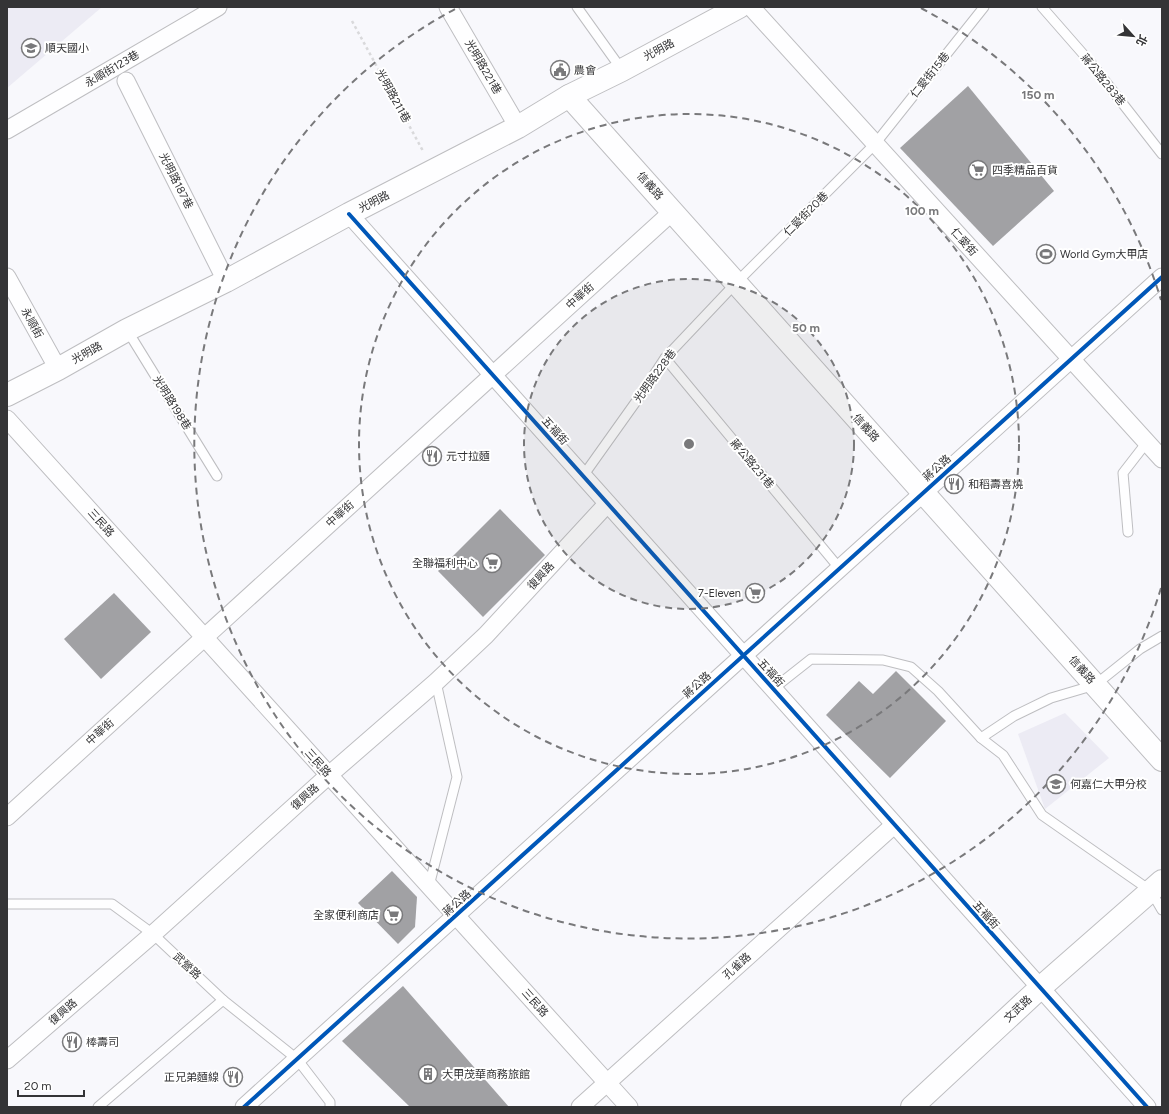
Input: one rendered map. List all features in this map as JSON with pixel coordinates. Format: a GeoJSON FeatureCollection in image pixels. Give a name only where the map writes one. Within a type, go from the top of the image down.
{"type":"FeatureCollection","features":[{"type":"Feature","properties":{"kind":"street","name":"永順街123巷"},"geometry":{"type":"LineString","coordinates":[[7,130],[218,7]]}},
{"type":"Feature","properties":{"kind":"street","name":"光明路221巷"},"geometry":{"type":"LineString","coordinates":[[448,7],[518,126]]}},
{"type":"Feature","properties":{"kind":"street","name":"光明路"},"geometry":{"type":"LineString","coordinates":[[7,395],[58,370],[127,330],[226,281],[349,214],[434,171],[518,126],[569,96],[622,70],[739,7]]}},
{"type":"Feature","properties":{"kind":"street","name":"仁愛街"},"geometry":{"type":"LineString","coordinates":[[751,7],[1162,459]]}},
{"type":"Feature","properties":{"kind":"street","name":"光明路187巷"},"geometry":{"type":"LineString","coordinates":[[126,81],[226,281]]}},
{"type":"Feature","properties":{"kind":"street","name":"信義路"},"geometry":{"type":"LineString","coordinates":[[569,96],[1162,760]]}},
{"type":"Feature","properties":{"kind":"street","name":"中華街"},"geometry":{"type":"LineString","coordinates":[[7,817],[672,212]]}},
{"type":"Feature","properties":{"kind":"street","name":"五福街"},"geometry":{"type":"LineString","coordinates":[[349,214],[1147,1107]]}},
{"type":"Feature","properties":{"kind":"street","name":"永順街"},"geometry":{"type":"LineString","coordinates":[[7,277],[58,370]]}},
{"type":"Feature","properties":{"kind":"street","name":"蔣公路"},"geometry":{"type":"LineString","coordinates":[[244,1107],[1162,277]]}},
{"type":"Feature","properties":{"kind":"street","name":"三民路"},"geometry":{"type":"LineString","coordinates":[[7,419],[629,1107]]}},
{"type":"Feature","properties":{"kind":"street","name":"復興路"},"geometry":{"type":"LineString","coordinates":[[7,1060],[153,934],[329,775],[436,682],[486,635],[607,504]]}},
{"type":"Feature","properties":{"kind":"street","name":"孔雀路"},"geometry":{"type":"LineString","coordinates":[[580,1107],[894,825]]}},
{"type":"Feature","properties":{"kind":"street","name":"文武路"},"geometry":{"type":"LineString","coordinates":[[912,1107],[1040,988],[1157,886]]}},
{"type":"Feature","properties":{"kind":"lane"},"geometry":{"type":"LineString","coordinates":[[577,7],[622,70]]}},
{"type":"Feature","properties":{"kind":"lane","name":"仁愛街15巷"},"geometry":{"type":"LineString","coordinates":[[875,144],[984,7]]}},
{"type":"Feature","properties":{"kind":"lane","name":"蔣公路283巷"},"geometry":{"type":"LineString","coordinates":[[1042,7],[1091,63],[1162,154]]}},
{"type":"Feature","properties":{"kind":"lane","name":"仁愛街20巷"},"geometry":{"type":"LineString","coordinates":[[736,283],[875,144]]}},
{"type":"Feature","properties":{"kind":"lane","name":"光明路228巷"},"geometry":{"type":"LineString","coordinates":[[582,476],[640,396],[665,358],[736,283]]}},
{"type":"Feature","properties":{"kind":"lane","name":"光明路198巷"},"geometry":{"type":"LineString","coordinates":[[127,330],[217,476]]}},
{"type":"Feature","properties":{"kind":"lane","name":"蔣公路231巷"},"geometry":{"type":"LineString","coordinates":[[665,358],[840,569]]}},
{"type":"Feature","properties":{"kind":"lane"},"geometry":{"type":"LineString","coordinates":[[1128,532],[1123,473],[1146,442]]}},
{"type":"Feature","properties":{"kind":"lane"},"geometry":{"type":"LineString","coordinates":[[981,738],[1014,716],[1051,698],[1095,685],[1140,649],[1162,636]]}},
{"type":"Feature","properties":{"kind":"lane"},"geometry":{"type":"LineString","coordinates":[[773,690],[811,659],[883,660],[911,667],[938,692],[981,738],[1004,755],[1042,815],[1157,886],[1162,910]]}},
{"type":"Feature","properties":{"kind":"lane"},"geometry":{"type":"LineString","coordinates":[[429,886],[457,777],[436,682]]}},
{"type":"Feature","properties":{"kind":"lane","name":"武營路"},"geometry":{"type":"LineString","coordinates":[[7,904],[112,904],[153,934],[224,1000],[297,1059],[330,1102],[330,1107]]}},
{"type":"Feature","properties":{"kind":"lane"},"geometry":{"type":"LineString","coordinates":[[98,1107],[224,1000]]}},
{"type":"Feature","properties":{"kind":"shaded area","name":"順天國小"},"geometry":{"type":"Polygon","coordinates":[[[7,7],[102,7],[7,88],[7,7]]]}},
{"type":"Feature","properties":{"kind":"shaded area","name":"何嘉仁大甲分校"},"geometry":{"type":"Polygon","coordinates":[[[1065,713],[1109,758],[1045,809],[1018,734],[1065,713]]]}},
{"type":"Feature","properties":{"kind":"building","name":"四季精品百貨"},"geometry":{"type":"Polygon","coordinates":[[[968,86],[1054,191],[993,246],[900,148],[968,86]]]}},
{"type":"Feature","properties":{"kind":"building","name":"全聯福利中心"},"geometry":{"type":"Polygon","coordinates":[[[500,509],[545,555],[483,617],[438,571],[500,509]]]}},
{"type":"Feature","properties":{"kind":"building"},"geometry":{"type":"Polygon","coordinates":[[[114,593],[151,632],[101,679],[64,639],[114,593]]]}},
{"type":"Feature","properties":{"kind":"building"},"geometry":{"type":"Polygon","coordinates":[[[896,671],[946,721],[890,778],[826,715],[859,681],[873,694],[896,671]]]}},
{"type":"Feature","properties":{"kind":"building","name":"全家便利商店"},"geometry":{"type":"Polygon","coordinates":[[[392,871],[417,897],[415,927],[398,944],[358,903],[392,871]]]}},
{"type":"Feature","properties":{"kind":"building","name":"大甲茂華商務旅館"},"geometry":{"type":"Polygon","coordinates":[[[403,986],[509,1107],[410,1107],[342,1041],[403,986]]]}},
{"type":"Feature","properties":{"kind":"cycle path"},"geometry":{"type":"LineString","coordinates":[[349,214],[1147,1107]]}},
{"type":"Feature","properties":{"kind":"cycle path"},"geometry":{"type":"LineString","coordinates":[[244,1107],[1162,277]]}},
{"type":"Feature","properties":{"kind":"place","name":"順天國小"},"geometry":{"type":"Point","coordinates":[31,48]}},
{"type":"Feature","properties":{"kind":"place","name":"農會"},"geometry":{"type":"Point","coordinates":[560,70]}},
{"type":"Feature","properties":{"kind":"place","name":"四季精品百貨"},"geometry":{"type":"Point","coordinates":[978,170]}},
{"type":"Feature","properties":{"kind":"place","name":"World Gym大甲店"},"geometry":{"type":"Point","coordinates":[1046,254]}},
{"type":"Feature","properties":{"kind":"place","name":"元寸拉麵"},"geometry":{"type":"Point","coordinates":[432,456]}},
{"type":"Feature","properties":{"kind":"place","name":"和稻壽喜燒"},"geometry":{"type":"Point","coordinates":[954,484]}},
{"type":"Feature","properties":{"kind":"place","name":"全聯福利中心"},"geometry":{"type":"Point","coordinates":[492,563]}},
{"type":"Feature","properties":{"kind":"place","name":"7-Eleven"},"geometry":{"type":"Point","coordinates":[755,593]}},
{"type":"Feature","properties":{"kind":"place","name":"何嘉仁大甲分校"},"geometry":{"type":"Point","coordinates":[1056,784]}},
{"type":"Feature","properties":{"kind":"place","name":"全家便利商店"},"geometry":{"type":"Point","coordinates":[393,915]}},
{"type":"Feature","properties":{"kind":"place","name":"棒壽司"},"geometry":{"type":"Point","coordinates":[72,1042]}},
{"type":"Feature","properties":{"kind":"place","name":"大甲茂華商務旅館"},"geometry":{"type":"Point","coordinates":[428,1074]}},
{"type":"Feature","properties":{"kind":"place","name":"正兄弟麵線"},"geometry":{"type":"Point","coordinates":[233,1077]}}]}
